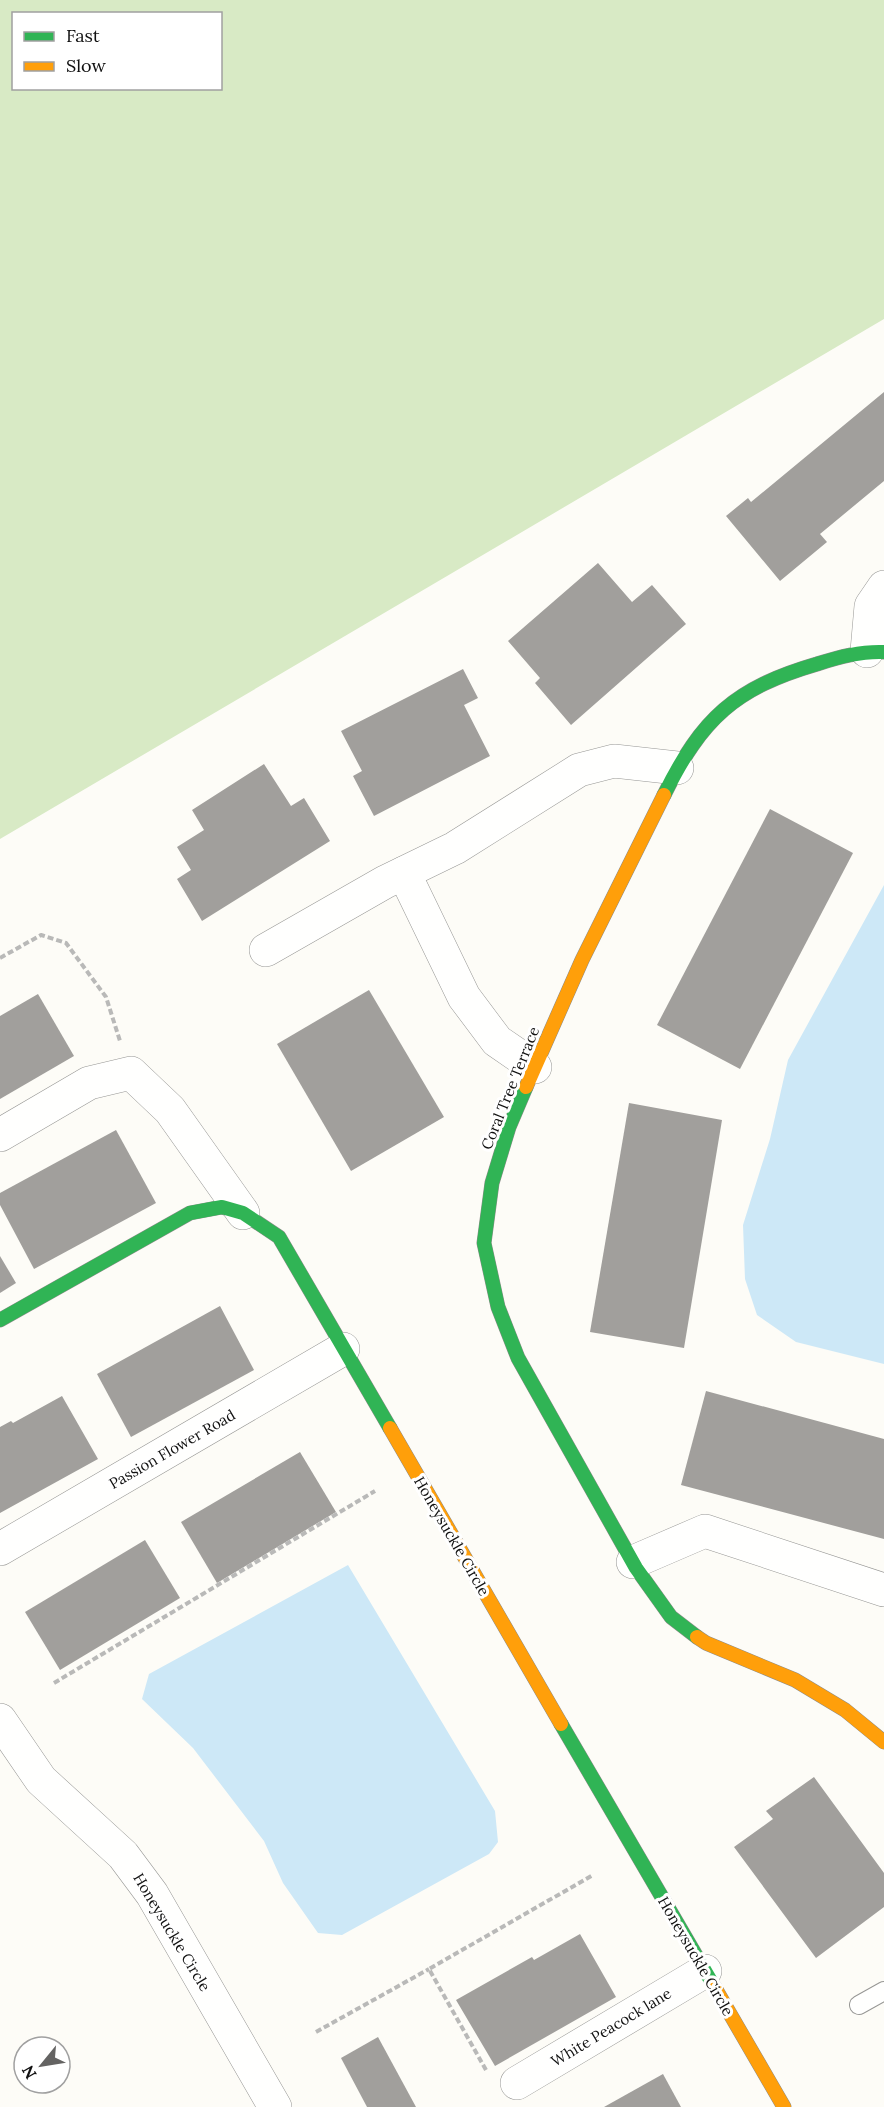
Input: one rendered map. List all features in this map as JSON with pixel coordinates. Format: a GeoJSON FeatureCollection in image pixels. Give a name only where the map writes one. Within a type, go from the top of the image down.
{"type":"FeatureCollection","features":[{"type":"Feature","properties":{"kind":"street"},"geometry":{"type":"LineString","coordinates":[[876,652],[871,606],[884,587]]}},
{"type":"Feature","properties":{"kind":"street","name":"Coral Tree Terrace"},"geometry":{"type":"LineString","coordinates":[[876,652],[782,674],[741,694],[707,724],[677,768],[582,960],[509,1127],[492,1183],[484,1243],[498,1307],[518,1358],[633,1562],[671,1617],[706,1643],[795,1680],[845,1710],[884,1742]]}},
{"type":"Feature","properties":{"kind":"street"},"geometry":{"type":"LineString","coordinates":[[266,950],[404,873],[455,848],[579,770],[614,760],[677,768]]}},
{"type":"Feature","properties":{"kind":"street"},"geometry":{"type":"LineString","coordinates":[[404,873],[464,996],[497,1041],[535,1067]]}},
{"type":"Feature","properties":{"kind":"street"},"geometry":{"type":"LineString","coordinates":[[0,1135],[89,1083],[131,1073],[170,1110],[243,1214]]}},
{"type":"Feature","properties":{"kind":"street","name":"Honeysuckle Circle"},"geometry":{"type":"LineString","coordinates":[[0,1320],[190,1213],[222,1207],[243,1214],[279,1237],[784,2107]]}},
{"type":"Feature","properties":{"kind":"street","name":"Passion Flower Road"},"geometry":{"type":"LineString","coordinates":[[0,1549],[344,1349]]}},
{"type":"Feature","properties":{"kind":"street"},"geometry":{"type":"LineString","coordinates":[[633,1562],[705,1531],[884,1590]]}},
{"type":"Feature","properties":{"kind":"street","name":"Honeysuckle Circle"},"geometry":{"type":"LineString","coordinates":[[0,1720],[41,1780],[123,1855],[152,1894],[275,2107]]}},
{"type":"Feature","properties":{"kind":"street","name":"White Peacock lane"},"geometry":{"type":"LineString","coordinates":[[504,2080],[705,1971]]}},
{"type":"Feature","properties":{"kind":"lane"},"geometry":{"type":"LineString","coordinates":[[859,2005],[884,1991]]}},
{"type":"Feature","properties":{"kind":"path"},"geometry":{"type":"LineString","coordinates":[[0,958],[41,935],[66,943],[106,997],[131,1073]]}},
{"type":"Feature","properties":{"kind":"path"},"geometry":{"type":"LineString","coordinates":[[54,1683],[375,1491]]}},
{"type":"Feature","properties":{"kind":"path"},"geometry":{"type":"LineString","coordinates":[[316,2032],[593,1875]]}},
{"type":"Feature","properties":{"kind":"path"},"geometry":{"type":"LineString","coordinates":[[429,1969],[504,2080]]}},
{"type":"Feature","properties":{"kind":"green space"},"geometry":{"type":"Polygon","coordinates":[[[0,0],[884,0],[884,319],[0,839],[0,0]]]}},
{"type":"Feature","properties":{"kind":"water"},"geometry":{"type":"Polygon","coordinates":[[[884,885],[884,1364],[796,1342],[757,1315],[745,1279],[743,1225],[770,1139],[788,1060],[884,885]]]}},
{"type":"Feature","properties":{"kind":"water"},"geometry":{"type":"Polygon","coordinates":[[[348,1565],[495,1811],[498,1842],[489,1854],[342,1935],[318,1933],[283,1883],[264,1841],[193,1748],[142,1699],[149,1674],[348,1565]]]}},
{"type":"Feature","properties":{"kind":"building"},"geometry":{"type":"Polygon","coordinates":[[[884,392],[884,481],[820,534],[827,542],[780,581],[726,516],[748,498],[751,502],[884,392]]]}},
{"type":"Feature","properties":{"kind":"building"},"geometry":{"type":"Polygon","coordinates":[[[598,563],[632,602],[652,585],[686,624],[571,725],[535,683],[540,678],[508,641],[598,563]]]}},
{"type":"Feature","properties":{"kind":"building"},"geometry":{"type":"Polygon","coordinates":[[[463,669],[478,698],[464,705],[490,756],[374,816],[353,776],[362,771],[341,731],[463,669]]]}},
{"type":"Feature","properties":{"kind":"building"},"geometry":{"type":"Polygon","coordinates":[[[264,764],[291,806],[304,798],[330,841],[202,921],[177,879],[191,870],[177,847],[204,830],[192,810],[264,764]]]}},
{"type":"Feature","properties":{"kind":"building"},"geometry":{"type":"Polygon","coordinates":[[[770,809],[853,853],[740,1069],[657,1025],[770,809]]]}},
{"type":"Feature","properties":{"kind":"building"},"geometry":{"type":"Polygon","coordinates":[[[369,990],[444,1117],[351,1171],[277,1044],[369,990]]]}},
{"type":"Feature","properties":{"kind":"building"},"geometry":{"type":"Polygon","coordinates":[[[38,994],[74,1056],[0,1099],[0,1016],[38,994]]]}},
{"type":"Feature","properties":{"kind":"building"},"geometry":{"type":"Polygon","coordinates":[[[629,1103],[722,1120],[684,1348],[590,1332],[629,1103]]]}},
{"type":"Feature","properties":{"kind":"building"},"geometry":{"type":"Polygon","coordinates":[[[116,1130],[156,1203],[34,1269],[0,1205],[0,1193],[116,1130]]]}},
{"type":"Feature","properties":{"kind":"building"},"geometry":{"type":"Polygon","coordinates":[[[0,1256],[16,1283],[0,1293],[0,1256]]]}},
{"type":"Feature","properties":{"kind":"building"},"geometry":{"type":"Polygon","coordinates":[[[220,1306],[254,1370],[131,1437],[97,1374],[220,1306]]]}},
{"type":"Feature","properties":{"kind":"building"},"geometry":{"type":"Polygon","coordinates":[[[706,1391],[884,1439],[884,1539],[681,1485],[706,1391]]]}},
{"type":"Feature","properties":{"kind":"building"},"geometry":{"type":"Polygon","coordinates":[[[62,1396],[98,1459],[0,1513],[0,1427],[11,1421],[13,1423],[62,1396]]]}},
{"type":"Feature","properties":{"kind":"building"},"geometry":{"type":"Polygon","coordinates":[[[300,1452],[336,1512],[217,1583],[181,1522],[300,1452]]]}},
{"type":"Feature","properties":{"kind":"building"},"geometry":{"type":"Polygon","coordinates":[[[145,1540],[180,1598],[60,1670],[25,1612],[145,1540]]]}},
{"type":"Feature","properties":{"kind":"building"},"geometry":{"type":"Polygon","coordinates":[[[814,1777],[884,1873],[884,1907],[816,1958],[734,1847],[773,1819],[766,1811],[814,1777]]]}},
{"type":"Feature","properties":{"kind":"building"},"geometry":{"type":"Polygon","coordinates":[[[580,1934],[616,1997],[495,2066],[456,2000],[532,1957],[534,1960],[580,1934]]]}},
{"type":"Feature","properties":{"kind":"building"},"geometry":{"type":"Polygon","coordinates":[[[378,2037],[416,2107],[367,2107],[341,2058],[378,2037]]]}},
{"type":"Feature","properties":{"kind":"building"},"geometry":{"type":"Polygon","coordinates":[[[663,2074],[681,2107],[604,2107],[663,2074]]]}},
{"type":"Feature","properties":{"kind":"traffic: fast"},"geometry":{"type":"LineString","coordinates":[[664,795],[692,745],[707,726],[743,696],[788,673],[825,661],[858,654],[884,652]]}},
{"type":"Feature","properties":{"kind":"traffic: fast"},"geometry":{"type":"LineString","coordinates":[[526,1087],[509,1127],[492,1183],[484,1243],[498,1307],[518,1358],[636,1568],[671,1617],[697,1637]]}},
{"type":"Feature","properties":{"kind":"traffic: fast"},"geometry":{"type":"LineString","coordinates":[[0,1320],[190,1213],[222,1207],[243,1213],[279,1237],[390,1428]]}},
{"type":"Feature","properties":{"kind":"traffic: fast"},"geometry":{"type":"LineString","coordinates":[[561,1724],[715,1988]]}},
{"type":"Feature","properties":{"kind":"traffic: slow"},"geometry":{"type":"LineString","coordinates":[[526,1087],[582,960],[664,795]]}},
{"type":"Feature","properties":{"kind":"traffic: slow"},"geometry":{"type":"LineString","coordinates":[[390,1428],[561,1724]]}},
{"type":"Feature","properties":{"kind":"traffic: slow"},"geometry":{"type":"LineString","coordinates":[[697,1637],[706,1643],[795,1680],[845,1710],[884,1742]]}},
{"type":"Feature","properties":{"kind":"traffic: slow"},"geometry":{"type":"LineString","coordinates":[[715,1988],[784,2107]]}}]}
